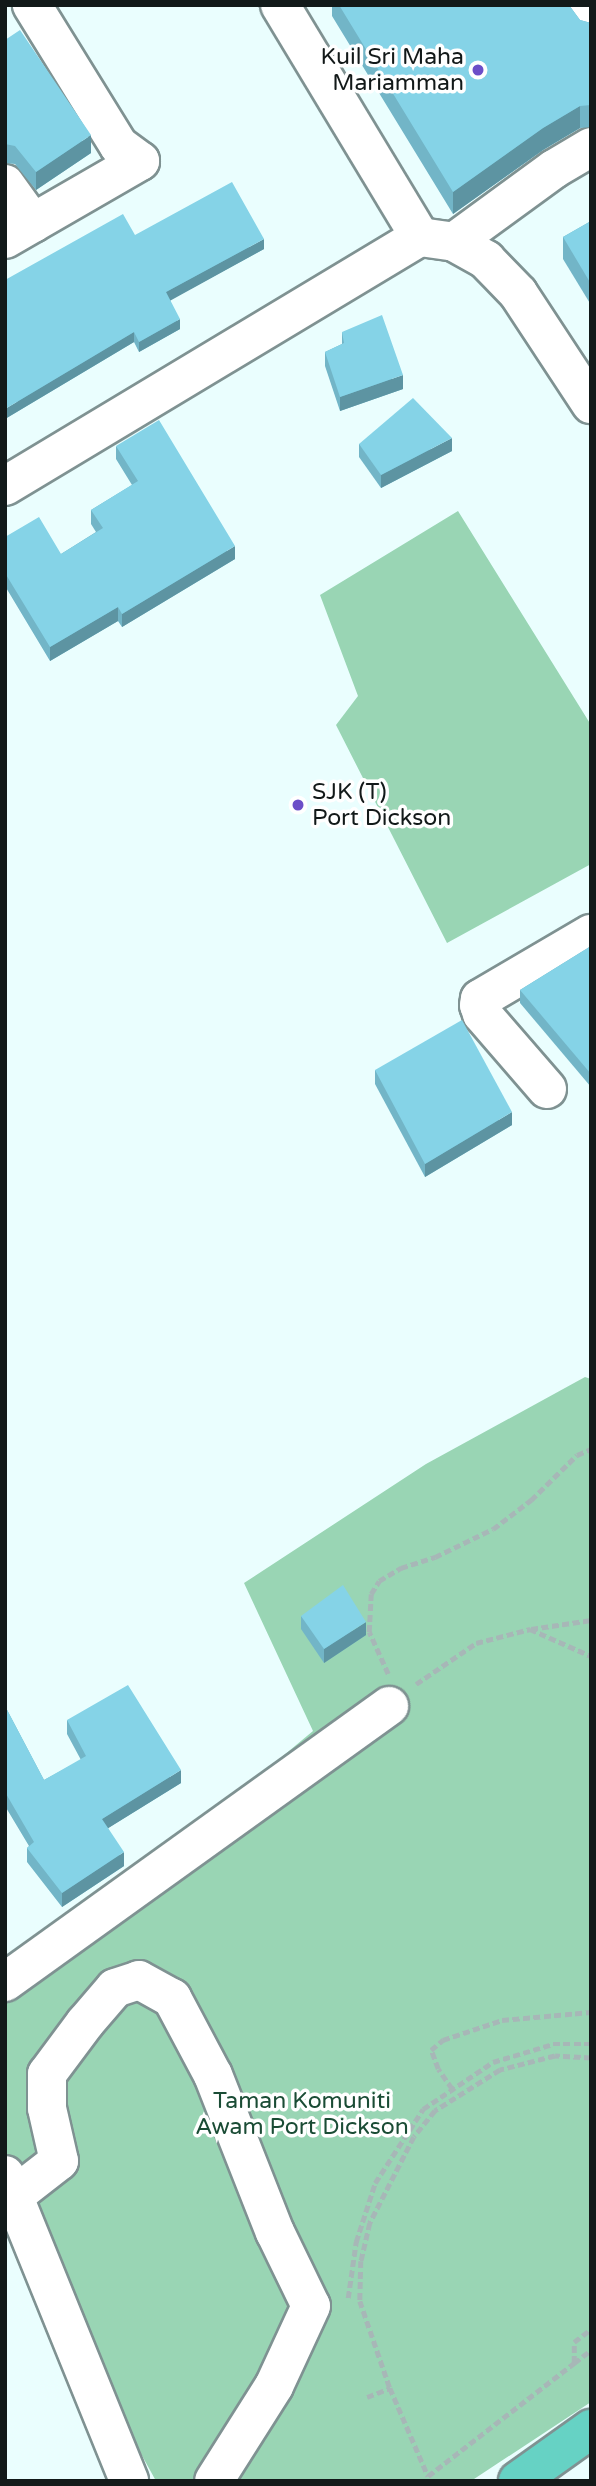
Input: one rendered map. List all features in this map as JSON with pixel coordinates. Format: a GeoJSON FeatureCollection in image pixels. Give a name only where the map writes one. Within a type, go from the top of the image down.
{"type":"FeatureCollection","features":[{"type":"Feature","properties":{"kind":"main road"},"geometry":{"type":"LineString","coordinates":[[519,2481],[591,2429]]}},
{"type":"Feature","properties":{"kind":"street"},"geometry":{"type":"LineString","coordinates":[[5,14],[21,5]]}},
{"type":"Feature","properties":{"kind":"street"},"geometry":{"type":"LineString","coordinates":[[5,184],[19,231],[140,161],[120,146],[33,5]]}},
{"type":"Feature","properties":{"kind":"street"},"geometry":{"type":"LineString","coordinates":[[280,5],[437,239],[486,260],[518,293],[591,404]]}},
{"type":"Feature","properties":{"kind":"street"},"geometry":{"type":"LineString","coordinates":[[580,5],[591,23]]}},
{"type":"Feature","properties":{"kind":"street"},"geometry":{"type":"LineString","coordinates":[[5,486],[437,239],[591,147]]}},
{"type":"Feature","properties":{"kind":"street"},"geometry":{"type":"LineString","coordinates":[[547,1089],[482,1014],[480,999],[591,934]]}},
{"type":"Feature","properties":{"kind":"street"},"geometry":{"type":"LineString","coordinates":[[5,1982],[398,1691]]}},
{"type":"Feature","properties":{"kind":"street"},"geometry":{"type":"LineString","coordinates":[[129,2481],[10,2186],[59,2161],[47,2108],[47,2074],[85,2023],[116,1988],[139,1980],[172,1998],[213,2075],[275,2232],[311,2306],[274,2386],[214,2481]]}},
{"type":"Feature","properties":{"kind":"path"},"geometry":{"type":"LineString","coordinates":[[591,1449],[577,1455],[531,1500],[493,1529],[435,1557],[401,1568],[379,1581],[371,1594],[369,1632],[377,1656],[398,1691],[476,1643],[530,1629],[591,1620]]}},
{"type":"Feature","properties":{"kind":"path"},"geometry":{"type":"LineString","coordinates":[[363,1615],[372,1612]]}},
{"type":"Feature","properties":{"kind":"path"},"geometry":{"type":"LineString","coordinates":[[530,1629],[591,1656]]}},
{"type":"Feature","properties":{"kind":"path"},"geometry":{"type":"LineString","coordinates":[[452,2089],[438,2069],[431,2050],[443,2040],[502,2020],[591,2012]]}},
{"type":"Feature","properties":{"kind":"path"},"geometry":{"type":"LineString","coordinates":[[348,2298],[356,2242],[375,2183],[423,2109],[493,2062],[518,2052],[553,2044],[589,2044]]}},
{"type":"Feature","properties":{"kind":"path"},"geometry":{"type":"LineString","coordinates":[[581,2056],[589,2044]]}},
{"type":"Feature","properties":{"kind":"path"},"geometry":{"type":"LineString","coordinates":[[591,2058],[555,2056],[500,2070],[435,2111],[414,2137],[370,2223],[361,2261],[360,2301],[390,2388],[428,2476],[591,2350]]}},
{"type":"Feature","properties":{"kind":"path"},"geometry":{"type":"LineString","coordinates":[[574,2363],[574,2342],[591,2329]]}},
{"type":"Feature","properties":{"kind":"path"},"geometry":{"type":"LineString","coordinates":[[367,2397],[390,2388]]}},
{"type":"Feature","properties":{"kind":"green space"},"geometry":{"type":"Polygon","coordinates":[[[458,511],[591,725],[591,864],[447,943],[336,725],[358,696],[320,595],[458,511]]]}},
{"type":"Feature","properties":{"kind":"green space","name":"Taman Komuniti Awam Port Dickson"},"geometry":{"type":"Polygon","coordinates":[[[585,1377],[591,1379],[591,2402],[471,2481],[156,2481],[129,2432],[5,2155],[5,1987],[313,1731],[244,1583],[426,1464],[585,1377]]]}},
{"type":"Feature","properties":{"kind":"building","name":"Kuil Sri Maha Mariamman"},"geometry":{"type":"Polygon","coordinates":[[[339,5],[569,5],[580,20],[591,23],[591,105],[580,106],[543,128],[453,192],[339,5]]]}},
{"type":"Feature","properties":{"kind":"building"},"geometry":{"type":"Polygon","coordinates":[[[20,30],[91,135],[36,172],[15,146],[5,144],[5,40],[20,30]]]}},
{"type":"Feature","properties":{"kind":"building"},"geometry":{"type":"Polygon","coordinates":[[[232,182],[264,239],[166,292],[180,319],[139,342],[134,332],[5,409],[5,280],[123,214],[135,235],[232,182]]]}},
{"type":"Feature","properties":{"kind":"building"},"geometry":{"type":"Polygon","coordinates":[[[591,221],[591,284],[563,237],[591,221]]]}},
{"type":"Feature","properties":{"kind":"building"},"geometry":{"type":"Polygon","coordinates":[[[382,315],[403,375],[340,397],[325,352],[344,343],[342,332],[382,315]]]}},
{"type":"Feature","properties":{"kind":"building"},"geometry":{"type":"Polygon","coordinates":[[[413,398],[452,438],[381,475],[359,444],[413,398]]]}},
{"type":"Feature","properties":{"kind":"building"},"geometry":{"type":"Polygon","coordinates":[[[159,420],[235,546],[122,614],[118,607],[50,647],[5,573],[5,537],[39,517],[61,554],[103,528],[91,510],[138,481],[116,446],[159,420]]]}},
{"type":"Feature","properties":{"kind":"building"},"geometry":{"type":"Polygon","coordinates":[[[591,946],[591,1074],[520,990],[591,946]]]}},
{"type":"Feature","properties":{"kind":"building"},"geometry":{"type":"Polygon","coordinates":[[[462,1020],[512,1112],[425,1164],[375,1070],[462,1020]]]}},
{"type":"Feature","properties":{"kind":"building"},"geometry":{"type":"Polygon","coordinates":[[[343,1585],[366,1622],[324,1649],[301,1616],[343,1585]]]}},
{"type":"Feature","properties":{"kind":"building"},"geometry":{"type":"Polygon","coordinates":[[[128,1685],[181,1770],[102,1819],[124,1852],[62,1893],[27,1848],[34,1842],[5,1792],[5,1706],[44,1780],[86,1756],[67,1720],[128,1685]]]}},
{"type":"Feature","properties":{"kind":"place","name":"Kuil Sri Maha Mariamman"},"geometry":{"type":"Point","coordinates":[478,70]}},
{"type":"Feature","properties":{"kind":"place","name":"SJK (T) Port Dickson"},"geometry":{"type":"Point","coordinates":[298,805]}}]}
